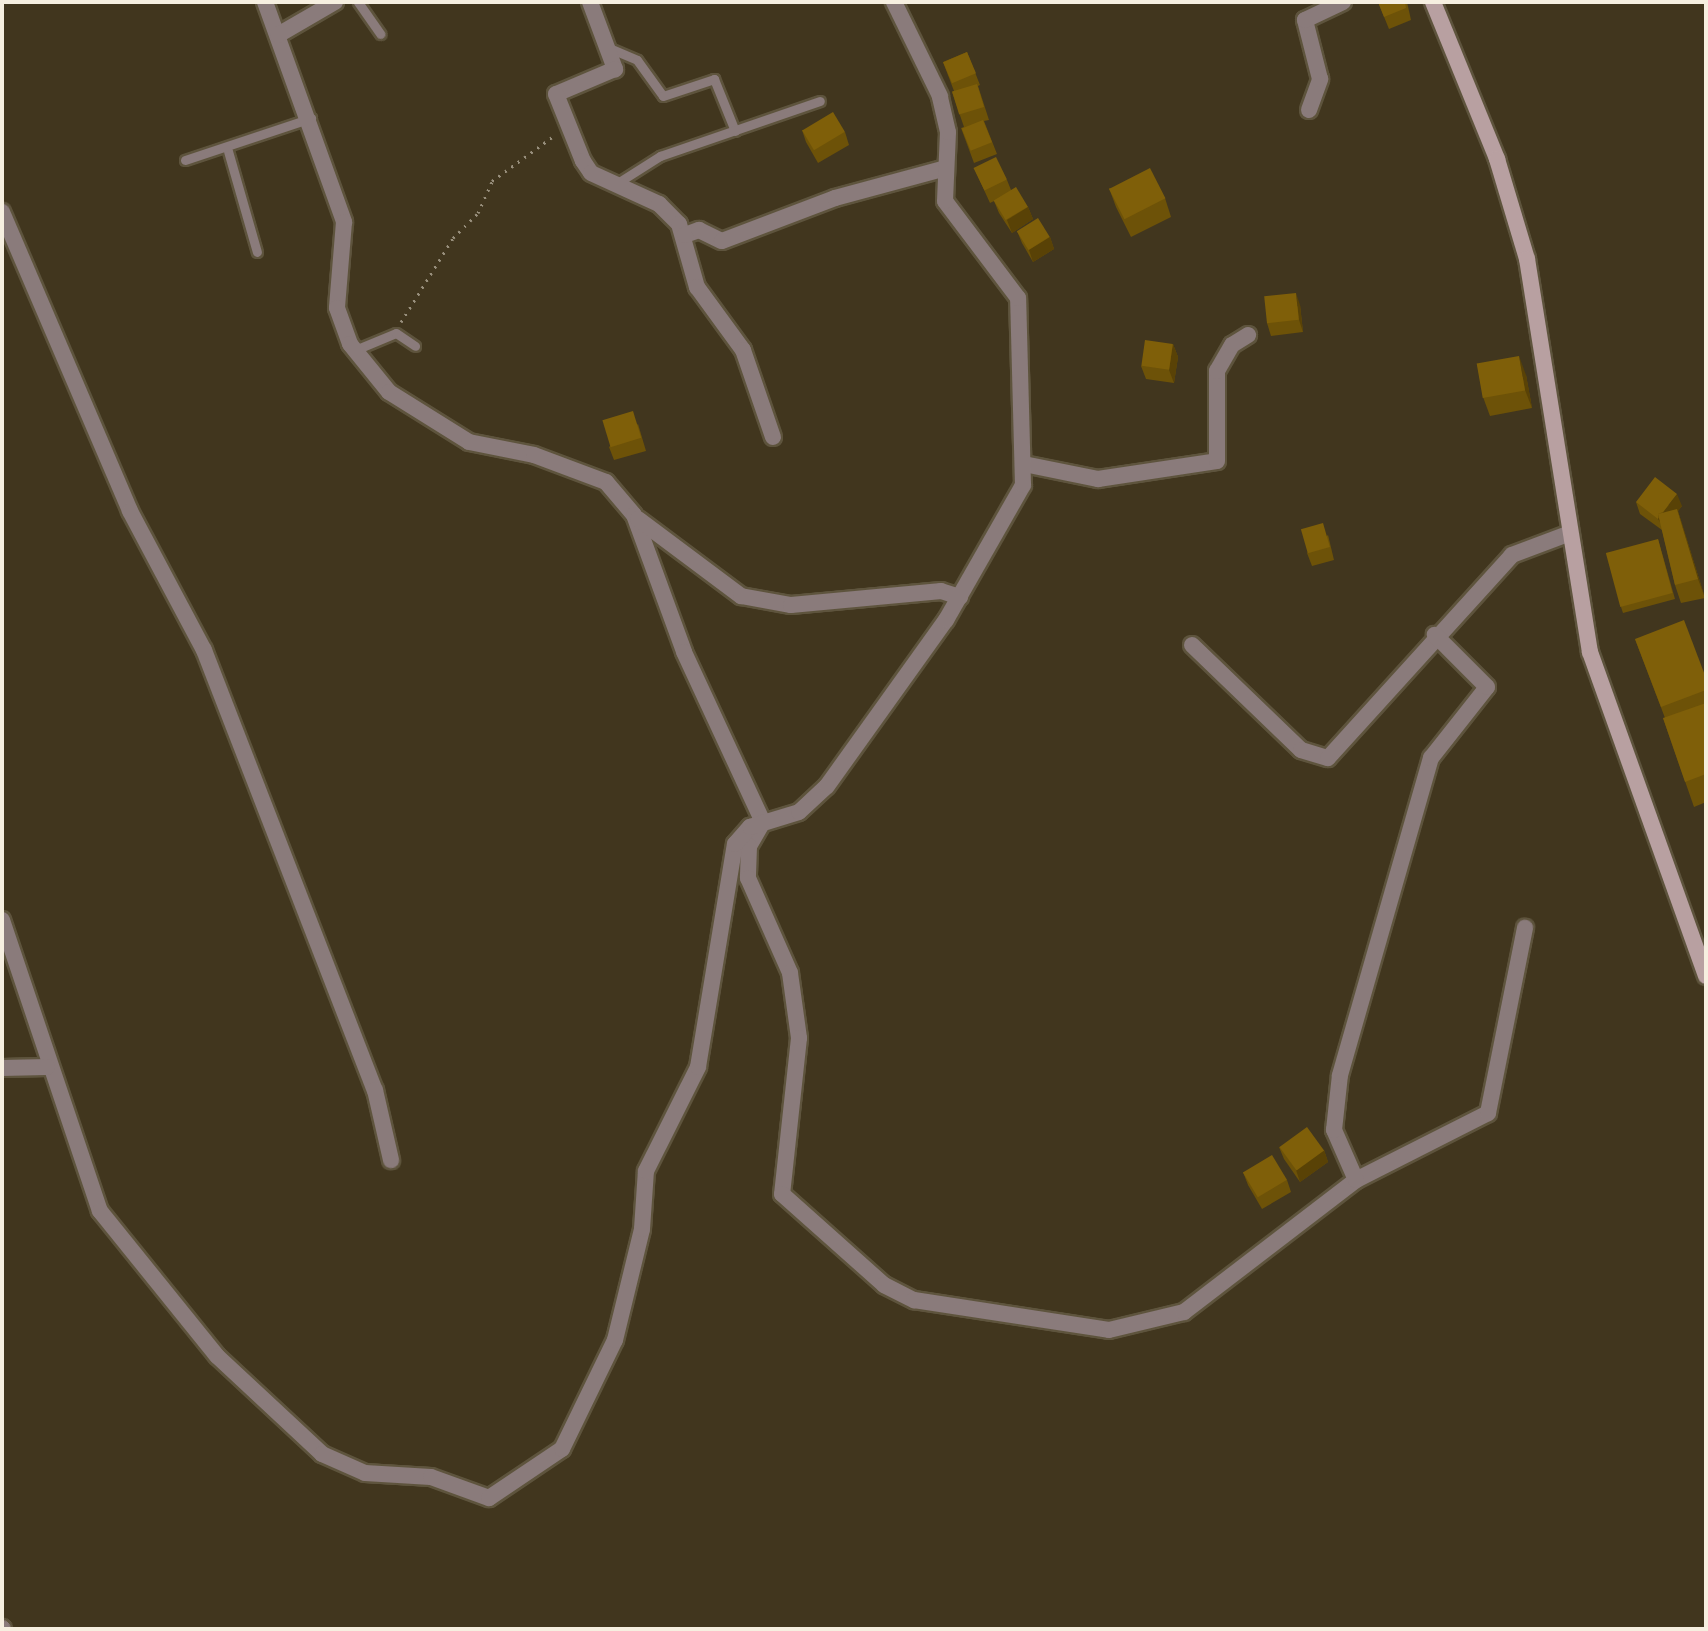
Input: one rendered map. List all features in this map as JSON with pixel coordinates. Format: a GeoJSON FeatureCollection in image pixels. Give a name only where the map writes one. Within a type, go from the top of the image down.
{"type":"FeatureCollection","features":[{"type":"Feature","properties":{"kind":"main road"},"geometry":{"type":"LineString","coordinates":[[1433,2],[1497,159],[1527,259],[1568,534],[1598,679],[1706,976]]}},
{"type":"Feature","properties":{"kind":"street"},"geometry":{"type":"LineString","coordinates":[[265,2],[311,118],[344,222],[337,308],[355,350],[389,392],[469,442],[534,455],[606,482],[634,515],[741,596],[791,605],[941,591],[960,597]]}},
{"type":"Feature","properties":{"kind":"street"},"geometry":{"type":"LineString","coordinates":[[278,35],[335,2]]}},
{"type":"Feature","properties":{"kind":"street"},"geometry":{"type":"LineString","coordinates":[[590,2],[615,69],[556,94],[570,128],[591,173],[619,182],[668,210],[685,235],[697,287],[743,350],[773,437]]}},
{"type":"Feature","properties":{"kind":"street"},"geometry":{"type":"LineString","coordinates":[[2,920],[47,1067],[100,1211],[205,1343],[322,1454],[365,1473],[431,1477],[489,1498],[502,1495],[573,1436],[608,1361],[642,1229],[646,1171],[695,1080],[704,1046],[732,856],[741,834],[815,801],[960,597],[1023,485],[1018,298],[951,214],[946,168],[948,132],[935,76],[894,2]]}},
{"type":"Feature","properties":{"kind":"street"},"geometry":{"type":"LineString","coordinates":[[1309,110],[1320,79],[1305,20],[1343,2]]}},
{"type":"Feature","properties":{"kind":"street"},"geometry":{"type":"LineString","coordinates":[[685,235],[699,230],[722,241],[835,198],[946,168]]}},
{"type":"Feature","properties":{"kind":"street"},"geometry":{"type":"LineString","coordinates":[[2,212],[130,511],[204,650],[375,1090],[391,1160]]}},
{"type":"Feature","properties":{"kind":"street"},"geometry":{"type":"LineString","coordinates":[[1024,464],[1098,479],[1217,461],[1217,371],[1232,345],[1248,335]]}},
{"type":"Feature","properties":{"kind":"street"},"geometry":{"type":"LineString","coordinates":[[634,515],[684,652],[763,822]]}},
{"type":"Feature","properties":{"kind":"street"},"geometry":{"type":"LineString","coordinates":[[1192,645],[1318,759],[1328,758],[1435,635],[1512,555],[1568,534]]}},
{"type":"Feature","properties":{"kind":"street"},"geometry":{"type":"LineString","coordinates":[[1356,1180],[1334,1130],[1340,1075],[1431,758],[1487,687],[1435,635]]}},
{"type":"Feature","properties":{"kind":"street"},"geometry":{"type":"LineString","coordinates":[[763,822],[749,846],[748,878],[790,973],[799,1038],[782,1194],[892,1291],[1098,1329],[1157,1324],[1213,1294],[1356,1180],[1491,1107],[1525,928]]}},
{"type":"Feature","properties":{"kind":"street"},"geometry":{"type":"LineString","coordinates":[[2,1068],[47,1067]]}},
{"type":"Feature","properties":{"kind":"lane"},"geometry":{"type":"LineString","coordinates":[[358,2],[380,34]]}},
{"type":"Feature","properties":{"kind":"lane"},"geometry":{"type":"LineString","coordinates":[[609,48],[637,60],[663,96],[714,79],[735,131]]}},
{"type":"Feature","properties":{"kind":"lane"},"geometry":{"type":"LineString","coordinates":[[619,182],[660,156],[820,101]]}},
{"type":"Feature","properties":{"kind":"lane"},"geometry":{"type":"LineString","coordinates":[[185,160],[228,151],[311,118]]}},
{"type":"Feature","properties":{"kind":"lane"},"geometry":{"type":"LineString","coordinates":[[228,151],[257,252]]}},
{"type":"Feature","properties":{"kind":"lane"},"geometry":{"type":"LineString","coordinates":[[355,350],[396,333],[415,346]]}},
{"type":"Feature","properties":{"kind":"path"},"geometry":{"type":"LineString","coordinates":[[396,333],[453,238],[478,213],[492,181],[522,153],[570,128]]}},
{"type":"Feature","properties":{"kind":"building"},"geometry":{"type":"Polygon","coordinates":[[[1378,2],[1405,2],[1406,8],[1384,17],[1378,2]]]}},
{"type":"Feature","properties":{"kind":"building"},"geometry":{"type":"Polygon","coordinates":[[[967,52],[976,73],[952,83],[943,62],[967,52]]]}},
{"type":"Feature","properties":{"kind":"building"},"geometry":{"type":"Polygon","coordinates":[[[977,84],[984,107],[959,115],[952,92],[977,84]]]}},
{"type":"Feature","properties":{"kind":"building"},"geometry":{"type":"Polygon","coordinates":[[[833,112],[845,132],[814,150],[802,131],[833,112]]]}},
{"type":"Feature","properties":{"kind":"building"},"geometry":{"type":"Polygon","coordinates":[[[983,120],[992,142],[971,151],[962,129],[983,120]]]}},
{"type":"Feature","properties":{"kind":"building"},"geometry":{"type":"Polygon","coordinates":[[[996,157],[1007,179],[984,190],[974,168],[996,157]]]}},
{"type":"Feature","properties":{"kind":"building"},"geometry":{"type":"Polygon","coordinates":[[[1150,168],[1165,198],[1124,219],[1109,189],[1150,168]]]}},
{"type":"Feature","properties":{"kind":"building"},"geometry":{"type":"Polygon","coordinates":[[[1016,187],[1028,207],[1006,220],[994,200],[1016,187]]]}},
{"type":"Feature","properties":{"kind":"building"},"geometry":{"type":"Polygon","coordinates":[[[1038,218],[1050,237],[1028,250],[1017,231],[1038,218]]]}},
{"type":"Feature","properties":{"kind":"building"},"geometry":{"type":"Polygon","coordinates":[[[1296,293],[1299,320],[1267,323],[1264,296],[1296,293]]]}},
{"type":"Feature","properties":{"kind":"building"},"geometry":{"type":"Polygon","coordinates":[[[1145,340],[1173,344],[1169,370],[1141,366],[1145,340]]]}},
{"type":"Feature","properties":{"kind":"building"},"geometry":{"type":"Polygon","coordinates":[[[1519,356],[1525,390],[1483,398],[1477,363],[1519,356]]]}},
{"type":"Feature","properties":{"kind":"building"},"geometry":{"type":"Polygon","coordinates":[[[633,411],[641,438],[611,447],[602,420],[633,411]]]}},
{"type":"Feature","properties":{"kind":"building"},"geometry":{"type":"Polygon","coordinates":[[[1655,477],[1677,494],[1658,514],[1658,519],[1636,502],[1655,477]]]}},
{"type":"Feature","properties":{"kind":"building"},"geometry":{"type":"Polygon","coordinates":[[[1677,509],[1698,579],[1675,585],[1658,514],[1677,509]]]}},
{"type":"Feature","properties":{"kind":"building"},"geometry":{"type":"Polygon","coordinates":[[[1323,523],[1330,547],[1308,553],[1301,529],[1323,523]]]}},
{"type":"Feature","properties":{"kind":"building"},"geometry":{"type":"Polygon","coordinates":[[[1658,539],[1672,593],[1620,607],[1606,553],[1658,539]]]}},
{"type":"Feature","properties":{"kind":"building"},"geometry":{"type":"Polygon","coordinates":[[[1684,620],[1706,678],[1706,690],[1661,707],[1635,639],[1684,620]]]}},
{"type":"Feature","properties":{"kind":"building"},"geometry":{"type":"Polygon","coordinates":[[[1706,703],[1706,774],[1685,782],[1663,718],[1706,703]]]}},
{"type":"Feature","properties":{"kind":"building"},"geometry":{"type":"Polygon","coordinates":[[[1307,1127],[1324,1150],[1297,1170],[1279,1147],[1307,1127]]]}},
{"type":"Feature","properties":{"kind":"building"},"geometry":{"type":"Polygon","coordinates":[[[1272,1155],[1287,1180],[1258,1197],[1243,1173],[1272,1155]]]}}]}
